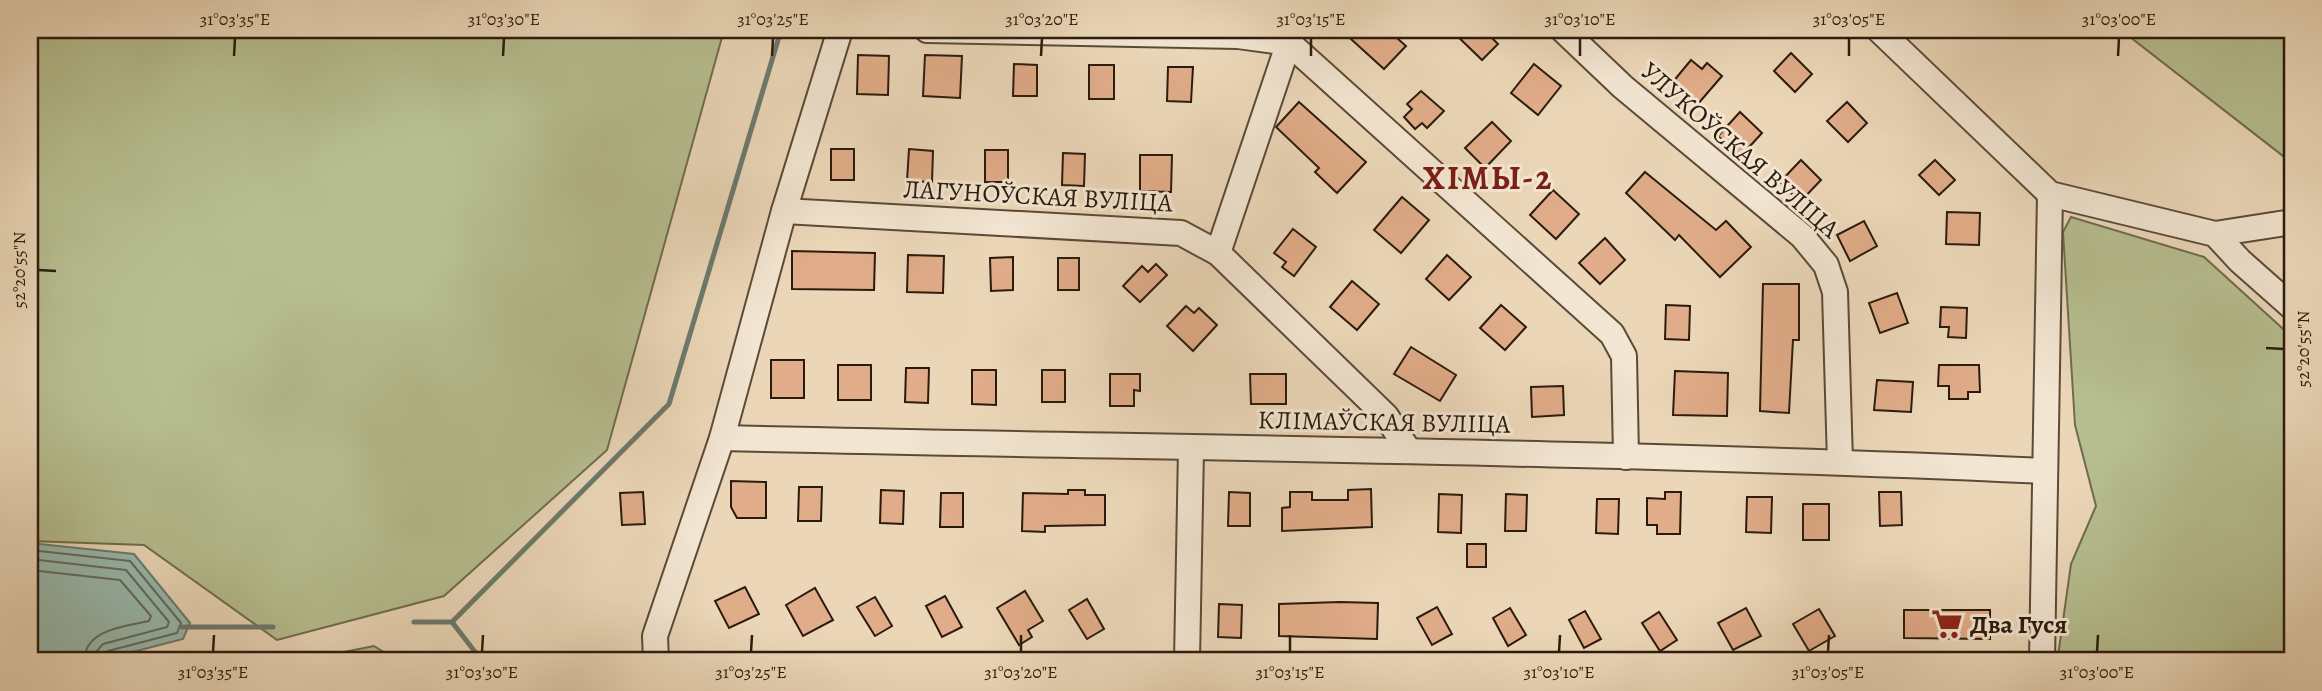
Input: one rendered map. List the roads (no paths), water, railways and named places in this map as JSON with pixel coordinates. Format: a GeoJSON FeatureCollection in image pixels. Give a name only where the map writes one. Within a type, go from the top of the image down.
{"type":"FeatureCollection","features":[{"type":"Feature","properties":{"kind":"street"},"geometry":{"type":"LineString","coordinates":[[656,661],[655,636],[722,438],[784,211],[840,30]]}},
{"type":"Feature","properties":{"kind":"street"},"geometry":{"type":"LineString","coordinates":[[927,30],[1291,36],[1612,334],[1624,356],[1626,457]]}},
{"type":"Feature","properties":{"kind":"street","name":"УЛУКОЎСКАЯ ВУЛІЦА"},"geometry":{"type":"LineString","coordinates":[[1563,30],[1623,87],[1802,236],[1826,265],[1835,292],[1840,461]]}},
{"type":"Feature","properties":{"kind":"street"},"geometry":{"type":"LineString","coordinates":[[1879,30],[2050,194],[2215,234],[2292,222]]}},
{"type":"Feature","properties":{"kind":"street"},"geometry":{"type":"LineString","coordinates":[[1218,253],[1291,36]]}},
{"type":"Feature","properties":{"kind":"street"},"geometry":{"type":"LineString","coordinates":[[2042,661],[2050,194]]}},
{"type":"Feature","properties":{"kind":"street","name":"ЛАГУНОЎСКАЯ ВУЛІЦА"},"geometry":{"type":"LineString","coordinates":[[784,211],[1181,233],[1218,253],[1385,416],[1409,451]]}},
{"type":"Feature","properties":{"kind":"street"},"geometry":{"type":"LineString","coordinates":[[2215,234],[2292,307]]}},
{"type":"Feature","properties":{"kind":"street","name":"КЛІМАЎСКАЯ ВУЛІЦА"},"geometry":{"type":"LineString","coordinates":[[722,438],[1840,461],[2045,471]]}},
{"type":"Feature","properties":{"kind":"street"},"geometry":{"type":"LineString","coordinates":[[1187,661],[1191,449]]}},
{"type":"Feature","properties":{"kind":"water"},"geometry":{"type":"Polygon","coordinates":[[[30,543],[134,554],[190,623],[183,639],[98,661],[30,661],[30,543]]]}},
{"type":"Feature","properties":{"kind":"waterway"},"geometry":{"type":"LineString","coordinates":[[414,622],[452,622],[669,404],[781,30]]}},
{"type":"Feature","properties":{"kind":"waterway"},"geometry":{"type":"LineString","coordinates":[[452,622],[482,661]]}},
{"type":"Feature","properties":{"kind":"waterway"},"geometry":{"type":"LineString","coordinates":[[182,627],[273,627]]}},
{"type":"Feature","properties":{"kind":"place","name":"Два Гуся"},"geometry":{"type":"Point","coordinates":[1947,624]}},
{"type":"Feature","properties":{"kind":"district","name":"ХІМЫ-2"},"geometry":{"type":"Point","coordinates":[1488,177]}}]}
